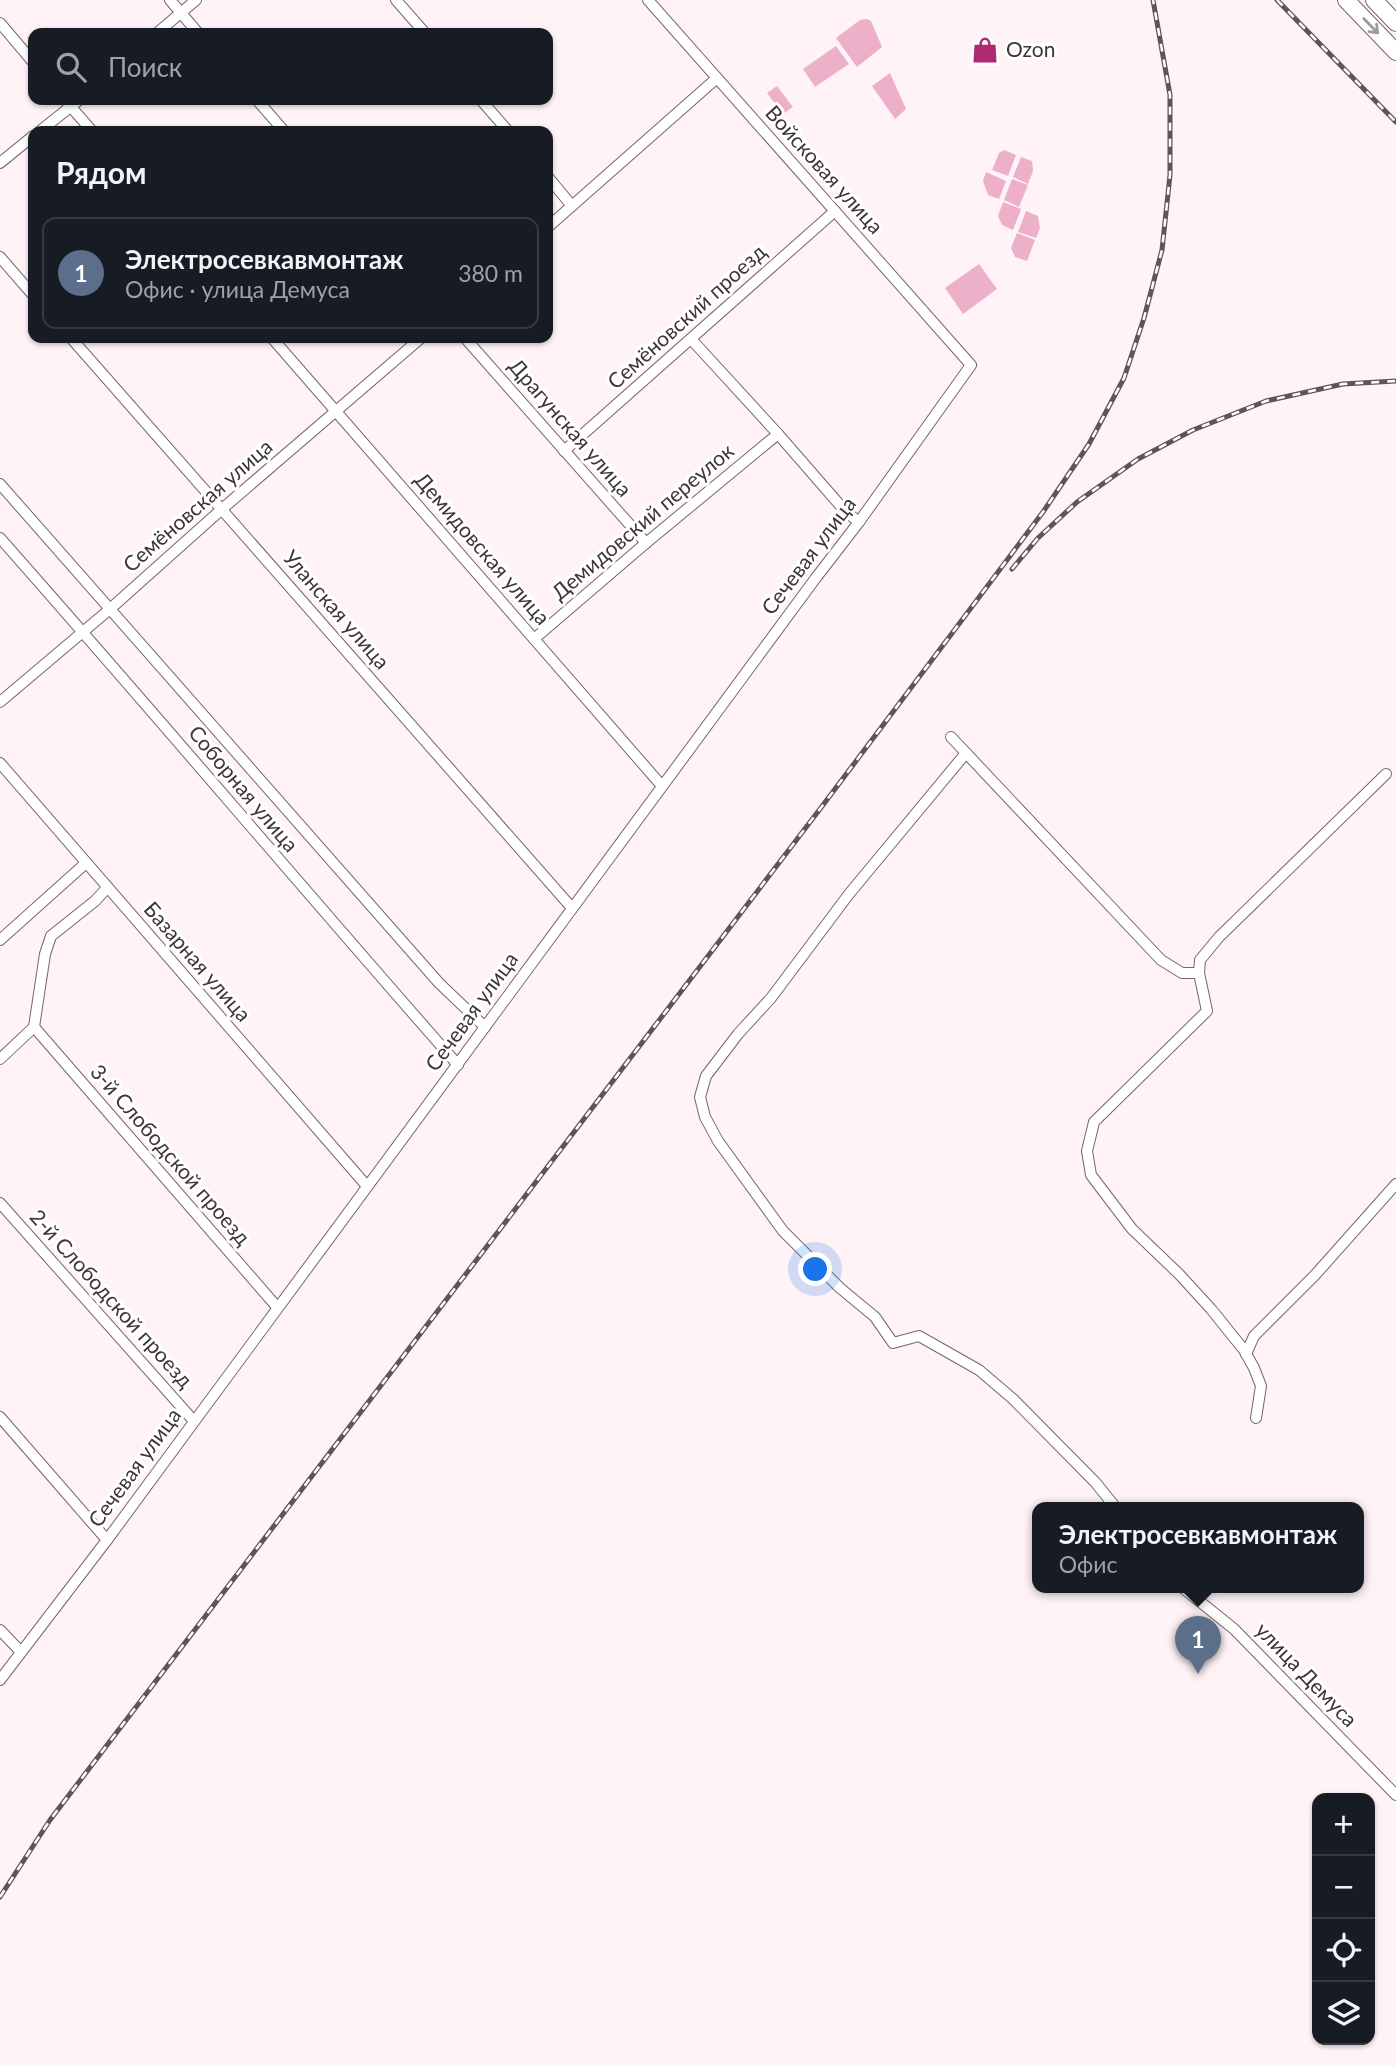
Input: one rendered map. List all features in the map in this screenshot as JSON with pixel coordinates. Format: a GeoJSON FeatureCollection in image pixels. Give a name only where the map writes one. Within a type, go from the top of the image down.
{"type":"FeatureCollection","features":[{"type":"Feature","properties":{"kind":"main road"},"geometry":{"type":"LineString","coordinates":[[1346,0],[1396,52]]}},
{"type":"Feature","properties":{"kind":"main road"},"geometry":{"type":"LineString","coordinates":[[1374,0],[1396,23]]}},
{"type":"Feature","properties":{"kind":"street"},"geometry":{"type":"LineString","coordinates":[[170,0],[194,28]]}},
{"type":"Feature","properties":{"kind":"street"},"geometry":{"type":"LineString","coordinates":[[163,28],[196,0]]}},
{"type":"Feature","properties":{"kind":"street"},"geometry":{"type":"LineString","coordinates":[[396,0],[421,28]]}},
{"type":"Feature","properties":{"kind":"street","name":"Войсковая улица"},"geometry":{"type":"LineString","coordinates":[[648,0],[971,365]]}},
{"type":"Feature","properties":{"kind":"street"},"geometry":{"type":"LineString","coordinates":[[0,23],[28,56]]}},
{"type":"Feature","properties":{"kind":"street"},"geometry":{"type":"LineString","coordinates":[[553,223],[717,78]]}},
{"type":"Feature","properties":{"kind":"street"},"geometry":{"type":"LineString","coordinates":[[46,126],[69,105]]}},
{"type":"Feature","properties":{"kind":"street"},"geometry":{"type":"LineString","coordinates":[[74,105],[89,126]]}},
{"type":"Feature","properties":{"kind":"street"},"geometry":{"type":"LineString","coordinates":[[261,105],[280,126]]}},
{"type":"Feature","properties":{"kind":"street"},"geometry":{"type":"LineString","coordinates":[[485,105],[504,126]]}},
{"type":"Feature","properties":{"kind":"street"},"geometry":{"type":"LineString","coordinates":[[0,163],[28,140]]}},
{"type":"Feature","properties":{"kind":"street"},"geometry":{"type":"LineString","coordinates":[[553,183],[572,206]]}},
{"type":"Feature","properties":{"kind":"street","name":"Семёновский проезд"},"geometry":{"type":"LineString","coordinates":[[564,451],[835,211]]}},
{"type":"Feature","properties":{"kind":"street"},"geometry":{"type":"LineString","coordinates":[[0,257],[28,289]]}},
{"type":"Feature","properties":{"kind":"street"},"geometry":{"type":"LineString","coordinates":[[691,339],[845,511],[859,522]]}},
{"type":"Feature","properties":{"kind":"street","name":"Уланская улица"},"geometry":{"type":"LineString","coordinates":[[75,343],[572,908]]}},
{"type":"Feature","properties":{"kind":"street","name":"Демидовская улица"},"geometry":{"type":"LineString","coordinates":[[276,343],[662,786]]}},
{"type":"Feature","properties":{"kind":"street","name":"Семёновская улица"},"geometry":{"type":"LineString","coordinates":[[0,702],[415,343]]}},
{"type":"Feature","properties":{"kind":"street","name":"Драгунская улица"},"geometry":{"type":"LineString","coordinates":[[469,343],[646,543]]}},
{"type":"Feature","properties":{"kind":"street","name":"Сечевая улица"},"geometry":{"type":"LineString","coordinates":[[0,1680],[107,1540],[366,1185],[458,1065],[859,522],[971,365]]}},
{"type":"Feature","properties":{"kind":"street","name":"Демидовский переулок"},"geometry":{"type":"LineString","coordinates":[[534,639],[778,434]]}},
{"type":"Feature","properties":{"kind":"street"},"geometry":{"type":"LineString","coordinates":[[0,484],[439,983],[485,1027]]}},
{"type":"Feature","properties":{"kind":"street","name":"Соборная улица"},"geometry":{"type":"LineString","coordinates":[[0,538],[458,1065]]}},
{"type":"Feature","properties":{"kind":"street"},"geometry":{"type":"LineString","coordinates":[[951,737],[1161,960],[1182,973],[1199,973]]}},
{"type":"Feature","properties":{"kind":"street"},"geometry":{"type":"LineString","coordinates":[[966,753],[849,894],[771,998],[738,1034],[706,1076],[700,1097],[705,1117],[718,1141],[783,1231],[840,1288],[875,1317],[893,1343],[919,1336],[979,1370],[1013,1398],[1111,1502]]}},
{"type":"Feature","properties":{"kind":"street","name":"Базарная улица"},"geometry":{"type":"LineString","coordinates":[[0,764],[366,1185]]}},
{"type":"Feature","properties":{"kind":"street"},"geometry":{"type":"LineString","coordinates":[[1256,1418],[1261,1386],[1246,1354],[1211,1309],[1132,1228],[1091,1175],[1087,1151],[1094,1122],[1207,1011],[1199,973],[1200,960],[1219,937],[1385,774]]}},
{"type":"Feature","properties":{"kind":"street"},"geometry":{"type":"LineString","coordinates":[[0,940],[86,863]]}},
{"type":"Feature","properties":{"kind":"street"},"geometry":{"type":"LineString","coordinates":[[0,1059],[34,1027],[51,936],[107,888]]}},
{"type":"Feature","properties":{"kind":"street","name":"3-й Слободской проезд"},"geometry":{"type":"LineString","coordinates":[[34,1027],[277,1307]]}},
{"type":"Feature","properties":{"kind":"street"},"geometry":{"type":"LineString","coordinates":[[1246,1354],[1254,1336],[1315,1275],[1396,1184]]}},
{"type":"Feature","properties":{"kind":"street","name":"2-й Слободской проезд"},"geometry":{"type":"LineString","coordinates":[[0,1203],[193,1420]]}},
{"type":"Feature","properties":{"kind":"street"},"geometry":{"type":"LineString","coordinates":[[0,1417],[107,1540]]}},
{"type":"Feature","properties":{"kind":"street","name":"улица Демуса"},"geometry":{"type":"LineString","coordinates":[[1189,1593],[1234,1629],[1396,1795]]}},
{"type":"Feature","properties":{"kind":"street"},"geometry":{"type":"LineString","coordinates":[[0,1630],[21,1652]]}},
{"type":"Feature","properties":{"kind":"shaded area"},"geometry":{"type":"Polygon","coordinates":[[[860,20],[871,21],[882,47],[857,67],[836,38],[860,20]]]}},
{"type":"Feature","properties":{"kind":"shaded area"},"geometry":{"type":"Polygon","coordinates":[[[836,46],[849,64],[815,87],[803,69],[836,46]]]}},
{"type":"Feature","properties":{"kind":"shaded area"},"geometry":{"type":"Polygon","coordinates":[[[890,73],[906,109],[895,119],[872,86],[890,73]]]}},
{"type":"Feature","properties":{"kind":"shaded area"},"geometry":{"type":"Polygon","coordinates":[[[777,86],[793,107],[783,114],[767,93],[777,86]]]}},
{"type":"Feature","properties":{"kind":"shaded area"},"geometry":{"type":"Polygon","coordinates":[[[1004,150],[1016,155],[1008,176],[992,170],[999,153],[1004,150]]]}},
{"type":"Feature","properties":{"kind":"shaded area"},"geometry":{"type":"Polygon","coordinates":[[[1021,157],[1032,161],[1033,171],[1028,184],[1013,177],[1021,157]]]}},
{"type":"Feature","properties":{"kind":"shaded area"},"geometry":{"type":"Polygon","coordinates":[[[986,172],[1006,181],[999,199],[988,195],[983,181],[986,172]]]}},
{"type":"Feature","properties":{"kind":"shaded area"},"geometry":{"type":"Polygon","coordinates":[[[1012,179],[1028,185],[1019,207],[1004,200],[1012,179]]]}},
{"type":"Feature","properties":{"kind":"shaded area"},"geometry":{"type":"Polygon","coordinates":[[[1003,202],[1021,209],[1013,230],[1002,225],[998,216],[1003,202]]]}},
{"type":"Feature","properties":{"kind":"shaded area"},"geometry":{"type":"Polygon","coordinates":[[[1026,211],[1038,216],[1040,228],[1036,238],[1018,232],[1026,211]]]}},
{"type":"Feature","properties":{"kind":"shaded area"},"geometry":{"type":"Polygon","coordinates":[[[1017,233],[1035,240],[1027,261],[1015,257],[1011,248],[1017,233]]]}},
{"type":"Feature","properties":{"kind":"shaded area"},"geometry":{"type":"Polygon","coordinates":[[[979,264],[997,289],[963,314],[945,288],[979,264]]]}},
{"type":"Feature","properties":{"kind":"railway"},"geometry":{"type":"LineString","coordinates":[[0,1897],[50,1820],[820,809],[1043,512],[1089,444],[1124,378],[1162,250],[1170,175],[1170,95],[1153,0]]}},
{"type":"Feature","properties":{"kind":"railway"},"geometry":{"type":"LineString","coordinates":[[1277,0],[1396,122]]}},
{"type":"Feature","properties":{"kind":"railway"},"geometry":{"type":"LineString","coordinates":[[1012,569],[1038,538],[1077,502],[1138,459],[1193,430],[1266,401],[1343,384],[1396,381]]}},
{"type":"Feature","properties":{"kind":"place","name":"Ozon"},"geometry":{"type":"Point","coordinates":[985,50]}},
{"type":"Feature","properties":{"kind":"place","name":"Электросевкавмонтаж"},"geometry":{"type":"Point","coordinates":[1198,1674]}}]}
